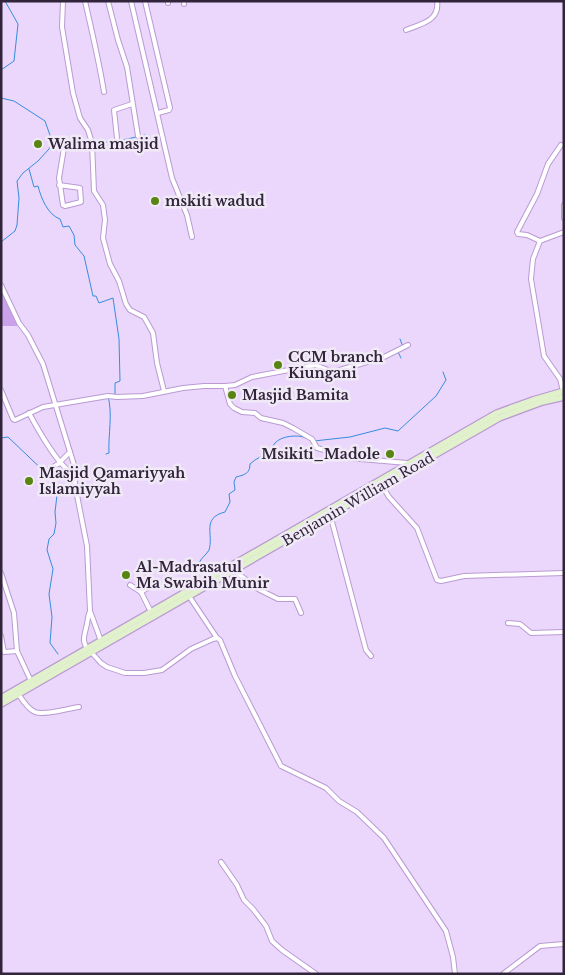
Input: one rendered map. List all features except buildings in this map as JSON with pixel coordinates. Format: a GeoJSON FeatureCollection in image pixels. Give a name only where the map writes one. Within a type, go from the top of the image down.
{"type":"FeatureCollection","features":[{"type":"Feature","properties":{"kind":"main road","name":"Benjamin William Road"},"geometry":{"type":"LineString","coordinates":[[1,698],[89,651],[101,641],[151,612],[235,571],[330,514],[409,463],[497,414],[527,402],[563,393]]}},
{"type":"Feature","properties":{"kind":"main road","name":"Benjamin William Road"},"geometry":{"type":"LineString","coordinates":[[1,704],[380,482],[499,418],[563,393]]}},
{"type":"Feature","properties":{"kind":"street"},"geometry":{"type":"LineString","coordinates":[[63,1],[62,27],[73,93],[80,118],[88,130],[92,144],[94,191],[102,205],[105,220],[103,238],[110,264],[119,281],[126,304],[130,310],[144,316],[153,333],[157,363],[164,391]]}},
{"type":"Feature","properties":{"kind":"street"},"geometry":{"type":"LineString","coordinates":[[85,1],[95,49],[100,61],[104,92]]}},
{"type":"Feature","properties":{"kind":"street"},"geometry":{"type":"LineString","coordinates":[[108,1],[127,67],[138,136]]}},
{"type":"Feature","properties":{"kind":"street"},"geometry":{"type":"LineString","coordinates":[[131,1],[172,178],[187,215],[192,237]]}},
{"type":"Feature","properties":{"kind":"street"},"geometry":{"type":"LineString","coordinates":[[144,1],[170,108],[158,113]]}},
{"type":"Feature","properties":{"kind":"street"},"geometry":{"type":"LineString","coordinates":[[406,30],[436,16],[438,9],[437,1]]}},
{"type":"Feature","properties":{"kind":"street"},"geometry":{"type":"LineString","coordinates":[[117,138],[114,110],[132,104]]}},
{"type":"Feature","properties":{"kind":"street"},"geometry":{"type":"LineString","coordinates":[[59,186],[80,188],[81,202],[64,206],[59,186],[60,161],[65,142]]}},
{"type":"Feature","properties":{"kind":"street"},"geometry":{"type":"LineString","coordinates":[[561,145],[548,164],[538,194],[517,232],[540,241],[564,232]]}},
{"type":"Feature","properties":{"kind":"street"},"geometry":{"type":"LineString","coordinates":[[564,205],[564,218]]}},
{"type":"Feature","properties":{"kind":"street"},"geometry":{"type":"LineString","coordinates":[[540,241],[533,259],[531,279],[544,356],[562,378],[563,393]]}},
{"type":"Feature","properties":{"kind":"street"},"geometry":{"type":"LineString","coordinates":[[1,285],[42,364],[74,465],[76,495],[87,546],[90,611],[101,641]]}},
{"type":"Feature","properties":{"kind":"street"},"geometry":{"type":"LineString","coordinates":[[1,390],[13,419],[55,404],[108,396],[144,396],[164,391],[204,386],[225,386],[252,377],[315,365],[333,372],[384,357],[408,345]]}},
{"type":"Feature","properties":{"kind":"street"},"geometry":{"type":"LineString","coordinates":[[225,386],[230,404],[234,408],[242,412],[255,413],[261,418],[283,424],[312,441],[316,448],[339,454],[343,457],[409,463]]}},
{"type":"Feature","properties":{"kind":"street"},"geometry":{"type":"LineString","coordinates":[[29,413],[42,437],[65,468],[74,473]]}},
{"type":"Feature","properties":{"kind":"street"},"geometry":{"type":"LineString","coordinates":[[42,473],[61,462],[70,452]]}},
{"type":"Feature","properties":{"kind":"street"},"geometry":{"type":"LineString","coordinates":[[380,482],[389,497],[417,528],[436,580],[441,581],[464,576],[564,573]]}},
{"type":"Feature","properties":{"kind":"street"},"geometry":{"type":"LineString","coordinates":[[330,514],[366,650],[371,656]]}},
{"type":"Feature","properties":{"kind":"street"},"geometry":{"type":"LineString","coordinates":[[141,592],[151,586],[147,571]]}},
{"type":"Feature","properties":{"kind":"street"},"geometry":{"type":"LineString","coordinates":[[235,571],[258,590],[278,599],[295,599],[301,613]]}},
{"type":"Feature","properties":{"kind":"street"},"geometry":{"type":"LineString","coordinates":[[1,573],[14,613],[17,651],[31,681]]}},
{"type":"Feature","properties":{"kind":"street"},"geometry":{"type":"LineString","coordinates":[[130,585],[141,592],[151,612]]}},
{"type":"Feature","properties":{"kind":"street"},"geometry":{"type":"LineString","coordinates":[[188,594],[220,640],[235,676],[281,766],[326,788],[339,801],[357,812],[384,838],[446,931],[453,957],[455,974]]}},
{"type":"Feature","properties":{"kind":"street"},"geometry":{"type":"LineString","coordinates":[[90,611],[83,639],[89,651],[107,667],[125,673],[144,673],[162,670],[191,649],[217,638]]}},
{"type":"Feature","properties":{"kind":"street"},"geometry":{"type":"LineString","coordinates":[[508,623],[520,624],[531,633],[564,632]]}},
{"type":"Feature","properties":{"kind":"street"},"geometry":{"type":"LineString","coordinates":[[1,636],[3,652],[17,651]]}},
{"type":"Feature","properties":{"kind":"street"},"geometry":{"type":"LineString","coordinates":[[19,695],[36,712],[42,713],[79,707]]}},
{"type":"Feature","properties":{"kind":"street"},"geometry":{"type":"LineString","coordinates":[[221,862],[237,885],[244,900],[254,909],[266,926],[272,941],[316,974]]}},
{"type":"Feature","properties":{"kind":"street"},"geometry":{"type":"LineString","coordinates":[[503,974],[540,946],[564,944]]}},
{"type":"Feature","properties":{"kind":"shaded area"},"geometry":{"type":"Polygon","coordinates":[[[4,294],[19,326],[1,326],[1,295],[4,294]]]}},
{"type":"Feature","properties":{"kind":"waterway"},"geometry":{"type":"LineString","coordinates":[[1,70],[14,61],[18,24],[5,1]]}},
{"type":"Feature","properties":{"kind":"waterway"},"geometry":{"type":"LineString","coordinates":[[1,98],[14,101],[45,121],[52,141],[49,149],[17,181],[19,198],[17,225],[15,231],[1,242]]}},
{"type":"Feature","properties":{"kind":"waterway"},"geometry":{"type":"LineString","coordinates":[[97,143],[145,135]]}},
{"type":"Feature","properties":{"kind":"waterway"},"geometry":{"type":"LineString","coordinates":[[29,169],[34,187],[38,186],[43,201],[49,210],[60,219],[63,227],[69,226],[74,235],[75,245],[84,256],[93,296],[96,296],[99,303],[113,298],[119,339],[120,381],[115,383],[115,395]]}},
{"type":"Feature","properties":{"kind":"waterway"},"geometry":{"type":"LineString","coordinates":[[400,339],[403,347]]}},
{"type":"Feature","properties":{"kind":"waterway"},"geometry":{"type":"LineString","coordinates":[[398,352],[401,358]]}},
{"type":"Feature","properties":{"kind":"waterway"},"geometry":{"type":"LineString","coordinates":[[314,441],[350,437],[385,428],[398,431],[436,396],[446,380],[443,372]]}},
{"type":"Feature","properties":{"kind":"waterway"},"geometry":{"type":"LineString","coordinates":[[106,454],[109,453],[110,417],[108,396]]}},
{"type":"Feature","properties":{"kind":"waterway"},"geometry":{"type":"LineString","coordinates":[[204,575],[199,563],[209,550],[211,523],[213,518],[225,512],[230,502],[229,494],[235,490],[234,482],[236,477],[246,473],[249,470],[250,464],[268,452],[281,439],[290,436],[306,438]]}},
{"type":"Feature","properties":{"kind":"waterway"},"geometry":{"type":"LineString","coordinates":[[1,438],[8,437],[58,487],[55,512],[56,523],[54,534],[49,539],[47,550],[53,569],[49,594],[52,617],[50,643],[58,654]]}},
{"type":"Feature","properties":{"kind":"place","name":"Walima masjid"},"geometry":{"type":"Point","coordinates":[38,144]}},
{"type":"Feature","properties":{"kind":"place","name":"mskiti wadud"},"geometry":{"type":"Point","coordinates":[155,201]}},
{"type":"Feature","properties":{"kind":"place","name":"CCM branch Kiungani"},"geometry":{"type":"Point","coordinates":[278,365]}},
{"type":"Feature","properties":{"kind":"place","name":"Masjid Bamita"},"geometry":{"type":"Point","coordinates":[232,395]}},
{"type":"Feature","properties":{"kind":"place","name":"Msikiti_Madole"},"geometry":{"type":"Point","coordinates":[390,454]}},
{"type":"Feature","properties":{"kind":"place","name":"Masjid Qamariyyah Islamiyyah"},"geometry":{"type":"Point","coordinates":[29,481]}},
{"type":"Feature","properties":{"kind":"place","name":"Al-Madrasatul Ma Swabih Munir"},"geometry":{"type":"Point","coordinates":[126,575]}}]}
